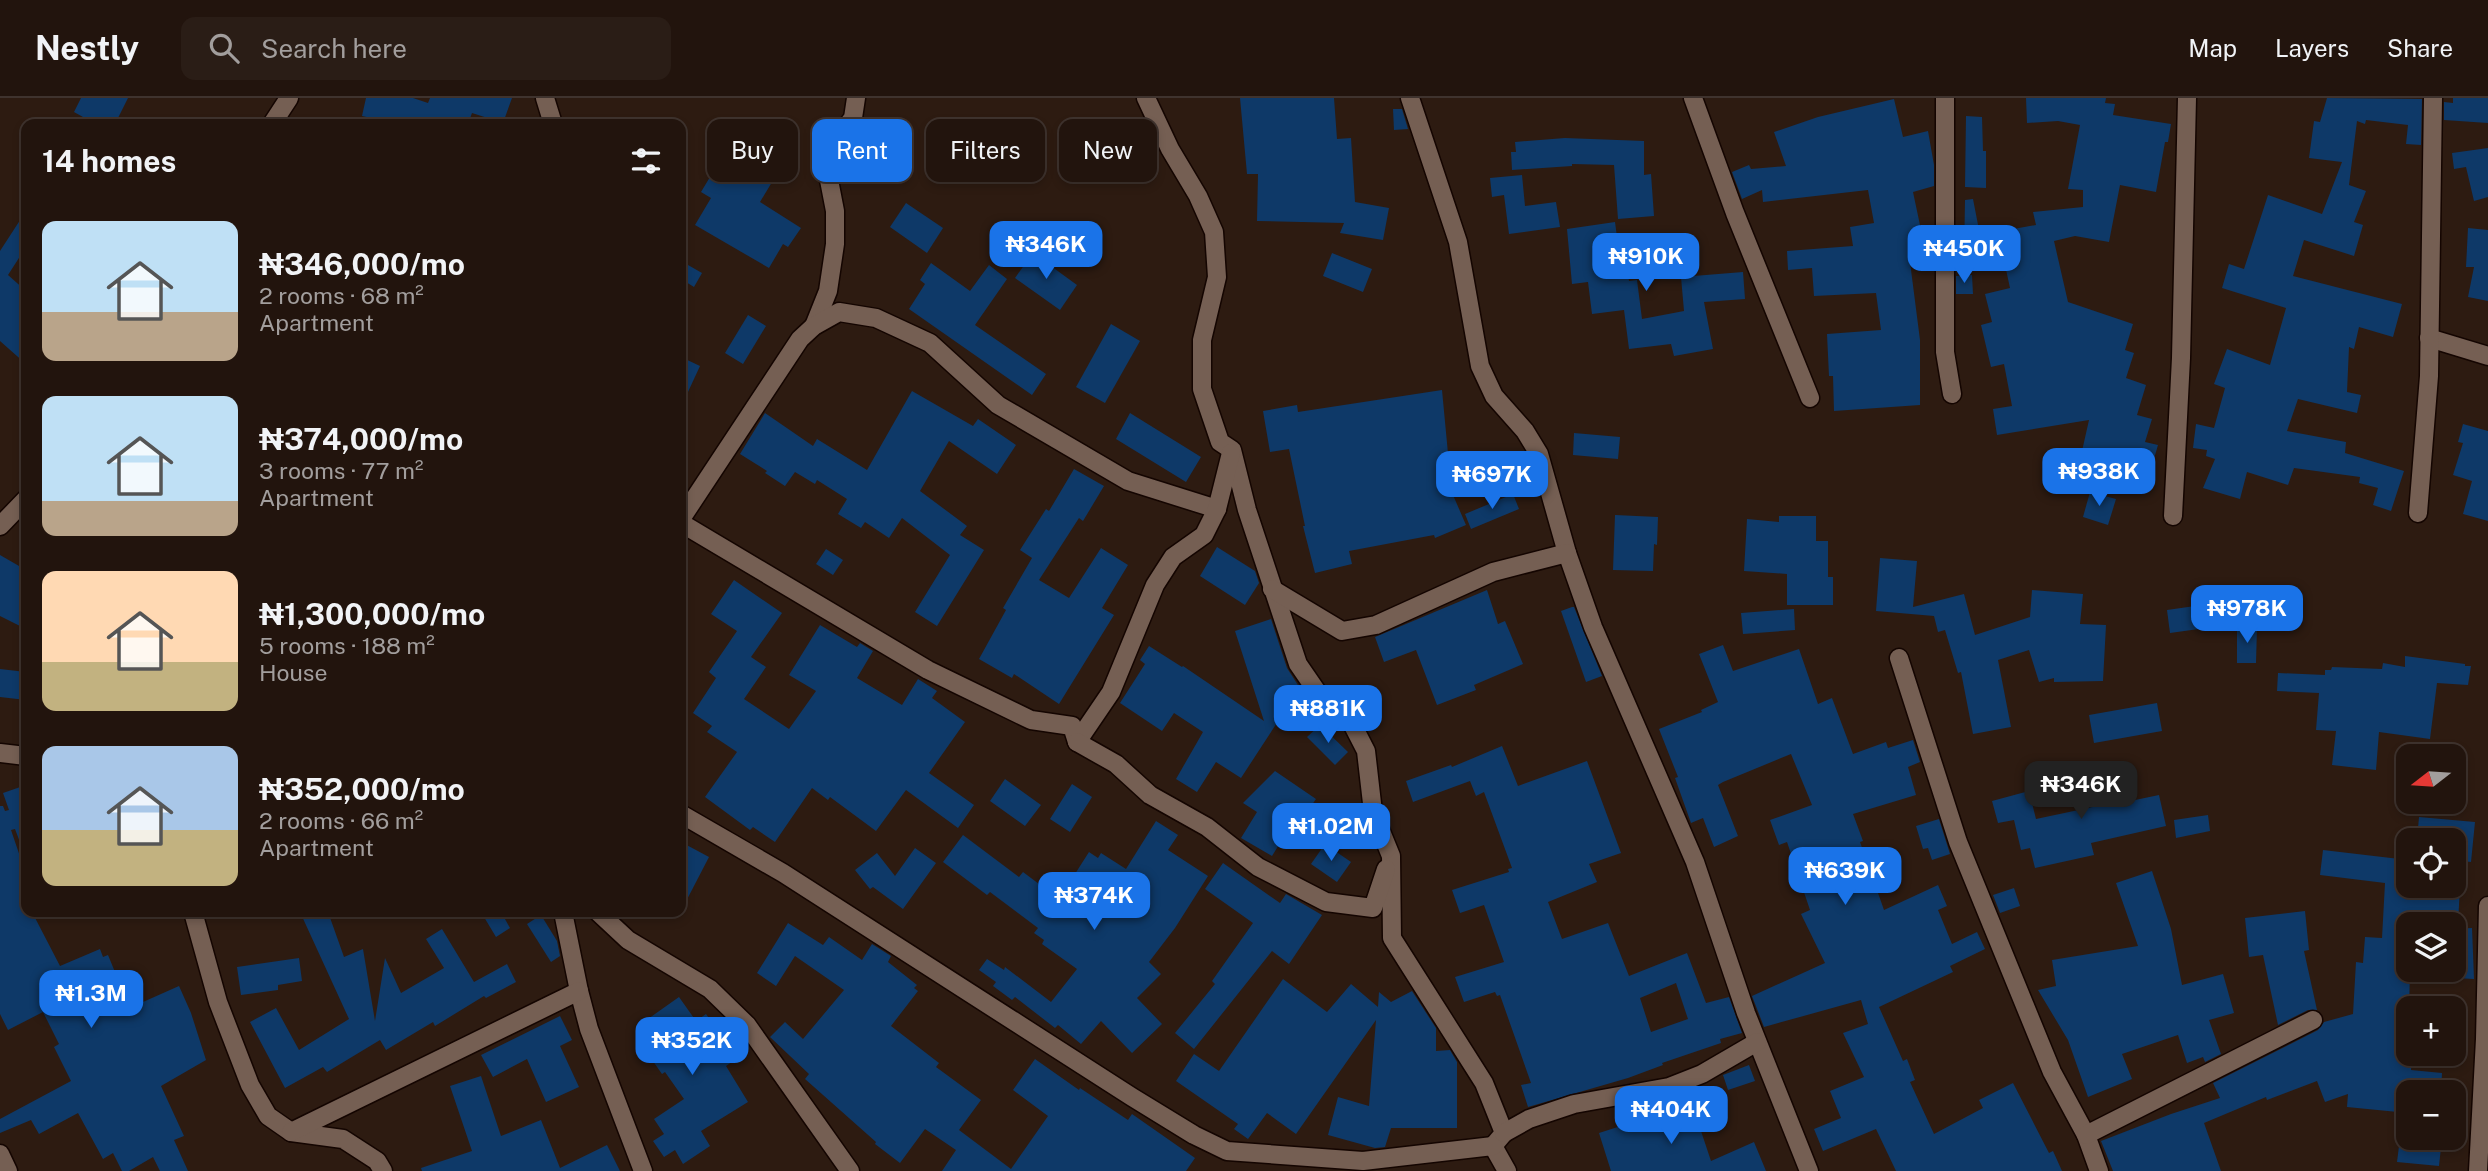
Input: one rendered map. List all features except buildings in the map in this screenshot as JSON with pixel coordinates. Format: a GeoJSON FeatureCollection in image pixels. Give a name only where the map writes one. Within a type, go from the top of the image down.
{"type":"FeatureCollection","features":[{"type":"Feature","properties":{"kind":"street"},"geometry":{"type":"LineString","coordinates":[[275,119],[289,98]]}},
{"type":"Feature","properties":{"kind":"street"},"geometry":{"type":"LineString","coordinates":[[545,98],[551,119]]}},
{"type":"Feature","properties":{"kind":"street"},"geometry":{"type":"LineString","coordinates":[[814,326],[828,291],[835,244],[835,211],[829,159],[831,148],[853,118],[856,98]]}},
{"type":"Feature","properties":{"kind":"street"},"geometry":{"type":"LineString","coordinates":[[1146,98],[1214,232],[1217,277],[1202,340],[1202,389],[1220,442],[1232,450],[1247,510],[1298,664],[1320,696],[1347,713],[1366,751],[1373,812],[1391,856],[1392,938]]}},
{"type":"Feature","properties":{"kind":"street"},"geometry":{"type":"LineString","coordinates":[[1410,98],[1458,242],[1480,366],[1494,396],[1525,431],[1539,454],[1567,553],[1593,627],[1695,862],[1757,1042],[1809,1171]]}},
{"type":"Feature","properties":{"kind":"street"},"geometry":{"type":"LineString","coordinates":[[1693,98],[1735,213],[1810,398]]}},
{"type":"Feature","properties":{"kind":"street"},"geometry":{"type":"LineString","coordinates":[[1945,98],[1945,352],[1952,394]]}},
{"type":"Feature","properties":{"kind":"street"},"geometry":{"type":"LineString","coordinates":[[2173,516],[2181,358],[2187,98]]}},
{"type":"Feature","properties":{"kind":"street"},"geometry":{"type":"LineString","coordinates":[[2418,513],[2429,376],[2433,98]]}},
{"type":"Feature","properties":{"kind":"street"},"geometry":{"type":"LineString","coordinates":[[686,513],[800,339],[814,326],[839,312],[876,318],[930,343],[998,405],[1128,481],[1217,509]]}},
{"type":"Feature","properties":{"kind":"street"},"geometry":{"type":"LineString","coordinates":[[2430,338],[2488,356]]}},
{"type":"Feature","properties":{"kind":"street"},"geometry":{"type":"LineString","coordinates":[[1077,742],[1111,692],[1155,586],[1173,557],[1204,535],[1217,509],[1232,450]]}},
{"type":"Feature","properties":{"kind":"street"},"geometry":{"type":"LineString","coordinates":[[0,526],[21,504]]}},
{"type":"Feature","properties":{"kind":"street"},"geometry":{"type":"LineString","coordinates":[[686,524],[928,670],[1031,720],[1072,726],[1077,742],[1116,764],[1150,796],[1207,827],[1258,867],[1326,902],[1373,908]]}},
{"type":"Feature","properties":{"kind":"street"},"geometry":{"type":"LineString","coordinates":[[1272,589],[1342,631],[1376,625],[1493,572],[1567,553]]}},
{"type":"Feature","properties":{"kind":"street"},"geometry":{"type":"LineString","coordinates":[[1899,658],[1958,842],[2052,1072],[2086,1135],[2099,1171]]}},
{"type":"Feature","properties":{"kind":"street"},"geometry":{"type":"LineString","coordinates":[[0,753],[21,755]]}},
{"type":"Feature","properties":{"kind":"street"},"geometry":{"type":"LineString","coordinates":[[686,817],[783,873],[1132,1097],[1194,1135],[1227,1151],[1363,1161],[1499,1140],[1529,1119],[1574,1104],[1669,1087],[1702,1074],[1757,1042]]}},
{"type":"Feature","properties":{"kind":"street"},"geometry":{"type":"LineString","coordinates":[[1373,908],[1391,856]]}},
{"type":"Feature","properties":{"kind":"street"},"geometry":{"type":"LineString","coordinates":[[2478,1171],[2488,906]]}},
{"type":"Feature","properties":{"kind":"street"},"geometry":{"type":"LineString","coordinates":[[1373,908],[1484,1083],[1507,1171]]}},
{"type":"Feature","properties":{"kind":"street"},"geometry":{"type":"LineString","coordinates":[[194,917],[218,1002],[250,1085],[268,1116],[290,1132],[343,1139],[377,1161],[383,1171]]}},
{"type":"Feature","properties":{"kind":"street"},"geometry":{"type":"LineString","coordinates":[[565,917],[589,1029],[643,1171]]}},
{"type":"Feature","properties":{"kind":"street"},"geometry":{"type":"LineString","coordinates":[[603,917],[628,940],[710,989],[747,1025],[850,1171]]}},
{"type":"Feature","properties":{"kind":"street"},"geometry":{"type":"LineString","coordinates":[[290,1132],[579,991]]}},
{"type":"Feature","properties":{"kind":"street"},"geometry":{"type":"LineString","coordinates":[[2086,1135],[2313,1020]]}},
{"type":"Feature","properties":{"kind":"street"},"geometry":{"type":"LineString","coordinates":[[0,1154],[8,1171]]}}]}
